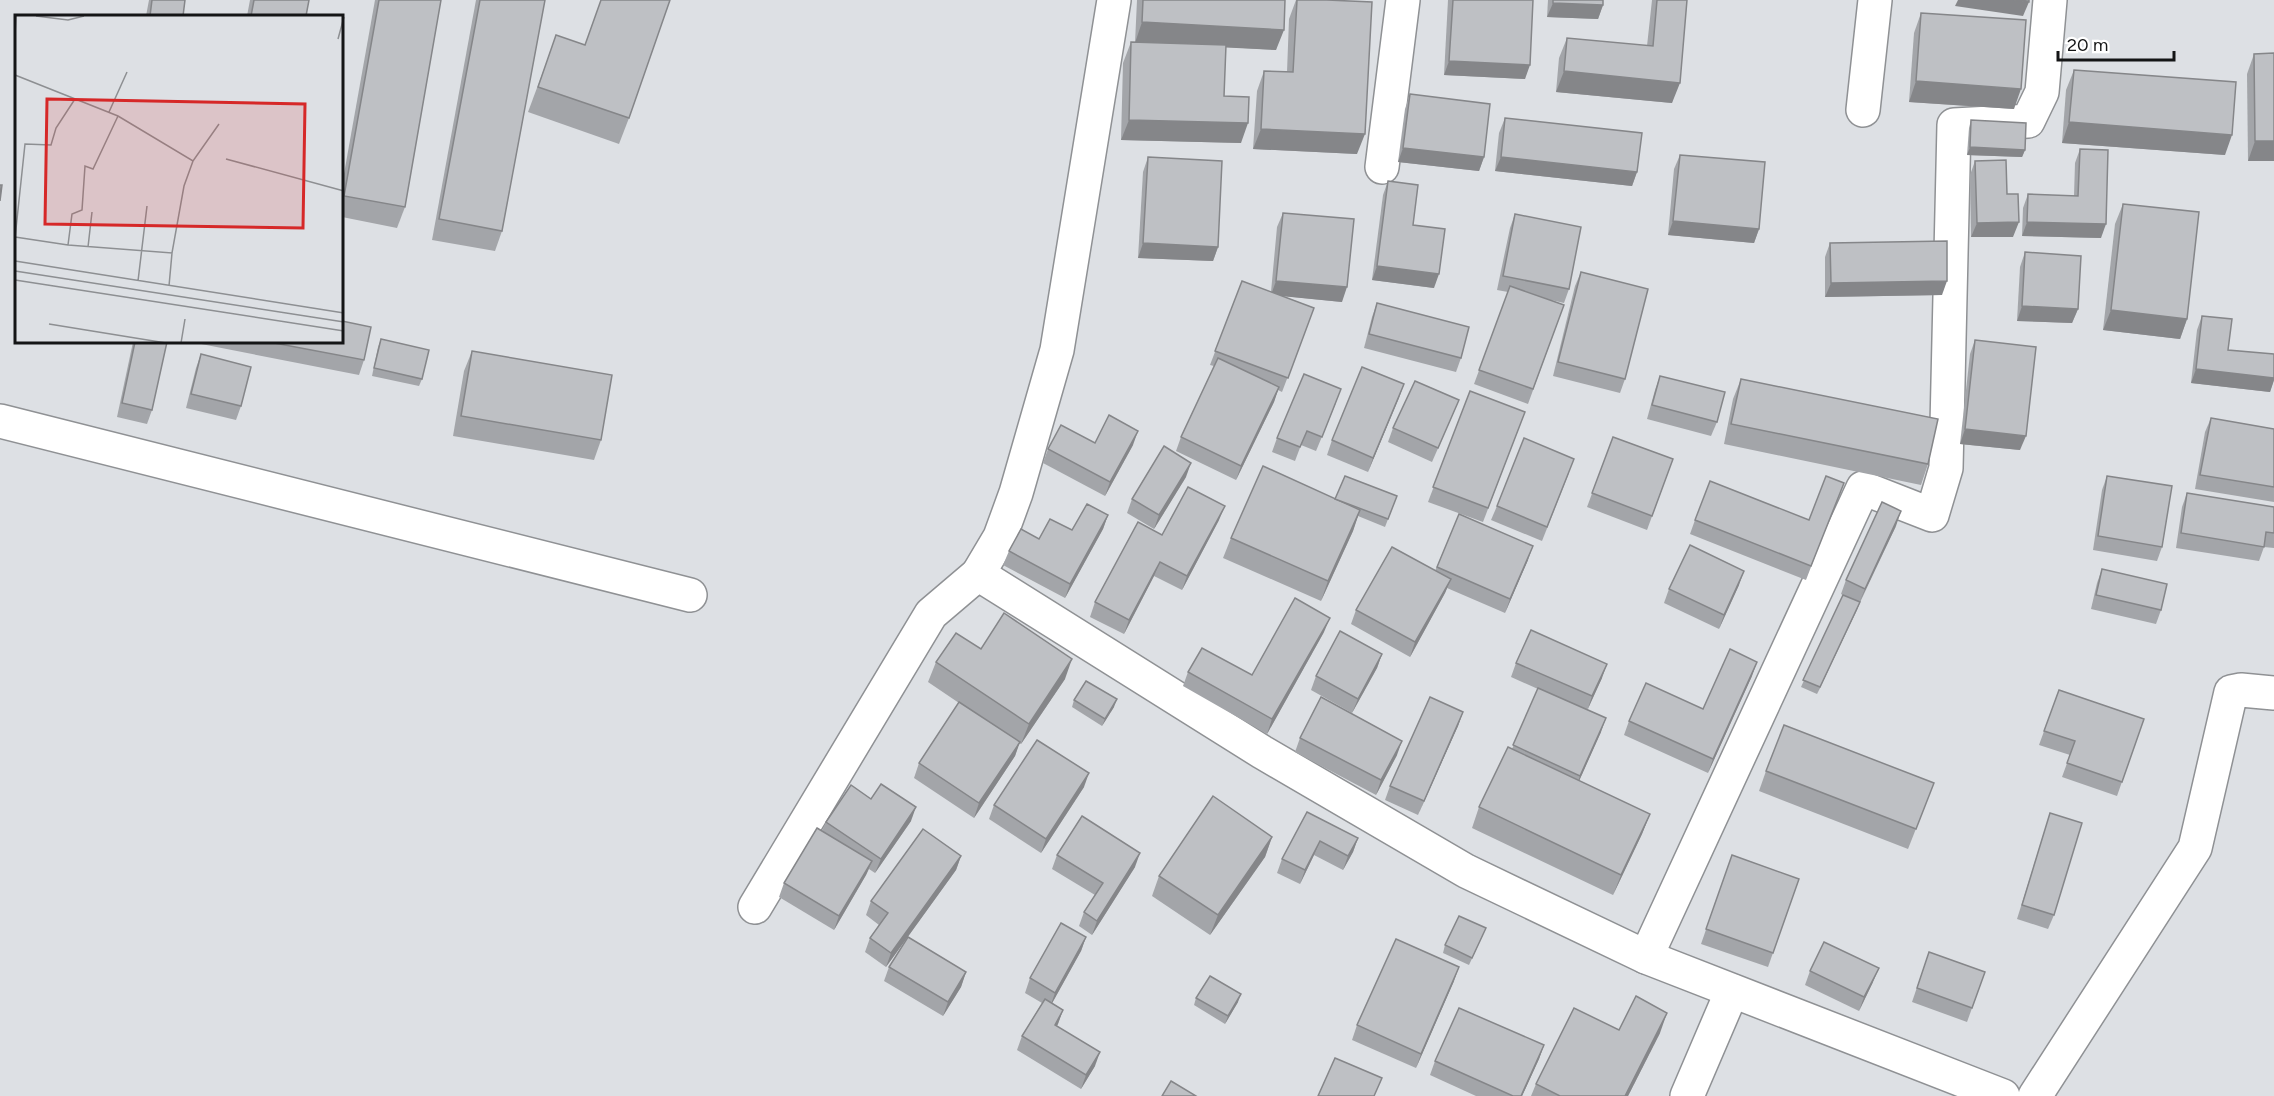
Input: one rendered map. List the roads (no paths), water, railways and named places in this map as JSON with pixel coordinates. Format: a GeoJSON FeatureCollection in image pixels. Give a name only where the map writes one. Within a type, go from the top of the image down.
{"type":"FeatureCollection","features":[{"type":"Feature","properties":{"kind":"street"},"geometry":{"type":"LineString","coordinates":[[755,907],[932,614],[978,574],[1000,537],[1016,493],[1057,350],[1114,0]]}},
{"type":"Feature","properties":{"kind":"street"},"geometry":{"type":"LineString","coordinates":[[1382,167],[1402,0]]}},
{"type":"Feature","properties":{"kind":"street"},"geometry":{"type":"LineString","coordinates":[[1863,110],[1875,0]]}},
{"type":"Feature","properties":{"kind":"street"},"geometry":{"type":"LineString","coordinates":[[1646,957],[1863,488],[1932,515],[1946,468],[1954,125],[2028,121],[2042,92],[2050,0]]}},
{"type":"Feature","properties":{"kind":"street"},"geometry":{"type":"LineString","coordinates":[[0,421],[690,595]]}},
{"type":"Feature","properties":{"kind":"street"},"geometry":{"type":"LineString","coordinates":[[978,574],[1262,752],[1456,865],[1646,957],[2003,1096]]}},
{"type":"Feature","properties":{"kind":"street"},"geometry":{"type":"LineString","coordinates":[[2035,1096],[2195,848],[2231,692],[2241,690],[2274,693]]}},
{"type":"Feature","properties":{"kind":"street"},"geometry":{"type":"LineString","coordinates":[[1687,1096],[1732,991]]}}]}
